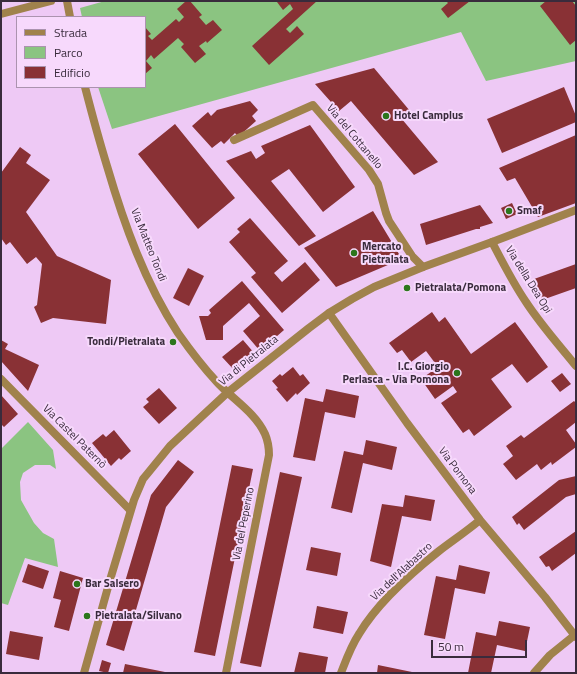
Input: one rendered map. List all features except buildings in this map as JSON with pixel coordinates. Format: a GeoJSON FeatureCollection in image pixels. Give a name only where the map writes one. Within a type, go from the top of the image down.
{"type":"FeatureCollection","features":[{"type":"Feature","properties":{"kind":"street"},"geometry":{"type":"LineString","coordinates":[[1,14],[51,1]]}},
{"type":"Feature","properties":{"kind":"street"},"geometry":{"type":"LineString","coordinates":[[67,1],[70,16]]}},
{"type":"Feature","properties":{"kind":"street","name":"Via Matteo Tondi"},"geometry":{"type":"LineString","coordinates":[[85,88],[119,205],[147,276],[178,333],[210,374],[228,392]]}},
{"type":"Feature","properties":{"kind":"street","name":"Via del Cottanello"},"geometry":{"type":"LineString","coordinates":[[234,140],[313,105],[369,170],[378,184],[389,221],[412,256],[423,267]]}},
{"type":"Feature","properties":{"kind":"street","name":"Via di Pietralata"},"geometry":{"type":"LineString","coordinates":[[84,673],[130,510],[143,479],[160,456],[170,446],[228,392],[329,313],[352,299],[374,287],[423,267],[576,210]]}},
{"type":"Feature","properties":{"kind":"street","name":"Via della Dea Opi"},"geometry":{"type":"LineString","coordinates":[[492,242],[526,303],[576,366]]}},
{"type":"Feature","properties":{"kind":"street","name":"Via Pomona"},"geometry":{"type":"LineString","coordinates":[[329,313],[407,423],[480,520],[576,635]]}},
{"type":"Feature","properties":{"kind":"street","name":"Via Castel Paternò"},"geometry":{"type":"LineString","coordinates":[[1,379],[130,510]]}},
{"type":"Feature","properties":{"kind":"street","name":"Via del Peperino"},"geometry":{"type":"LineString","coordinates":[[226,673],[269,455],[267,439],[260,425],[228,392]]}},
{"type":"Feature","properties":{"kind":"street","name":"Via dell'Alabastro"},"geometry":{"type":"LineString","coordinates":[[341,673],[352,646],[359,634],[367,622],[394,591],[439,551],[480,520]]}},
{"type":"Feature","properties":{"kind":"street"},"geometry":{"type":"LineString","coordinates":[[534,673],[550,655],[576,635]]}},
{"type":"Feature","properties":{"kind":"green space"},"geometry":{"type":"Polygon","coordinates":[[[105,1],[576,1],[576,61],[486,81],[461,32],[112,129],[98,88],[146,88],[146,16],[82,16],[80,8],[105,1]]]}},
{"type":"Feature","properties":{"kind":"green space"},"geometry":{"type":"Polygon","coordinates":[[[28,422],[53,450],[56,469],[50,465],[35,465],[23,473],[20,482],[21,500],[34,523],[43,533],[54,539],[58,567],[25,558],[8,605],[1,603],[1,449],[28,422]]]}},
{"type":"Feature","properties":{"kind":"place","name":"Hotel Camplus"},"geometry":{"type":"Point","coordinates":[386,116]}},
{"type":"Feature","properties":{"kind":"place","name":"Smaf"},"geometry":{"type":"Point","coordinates":[509,211]}},
{"type":"Feature","properties":{"kind":"place","name":"Mercato Pietralata"},"geometry":{"type":"Point","coordinates":[354,253]}},
{"type":"Feature","properties":{"kind":"place","name":"Pietralata/Pomona"},"geometry":{"type":"Point","coordinates":[407,288]}},
{"type":"Feature","properties":{"kind":"place","name":"Tondi/Pietralata"},"geometry":{"type":"Point","coordinates":[173,342]}},
{"type":"Feature","properties":{"kind":"place","name":"I.C. Giorgio Perlasca - Via Pomona"},"geometry":{"type":"Point","coordinates":[457,373]}},
{"type":"Feature","properties":{"kind":"place","name":"Bar Salsero"},"geometry":{"type":"Point","coordinates":[77,584]}},
{"type":"Feature","properties":{"kind":"place","name":"Pietralata/Silvano"},"geometry":{"type":"Point","coordinates":[87,616]}}]}
